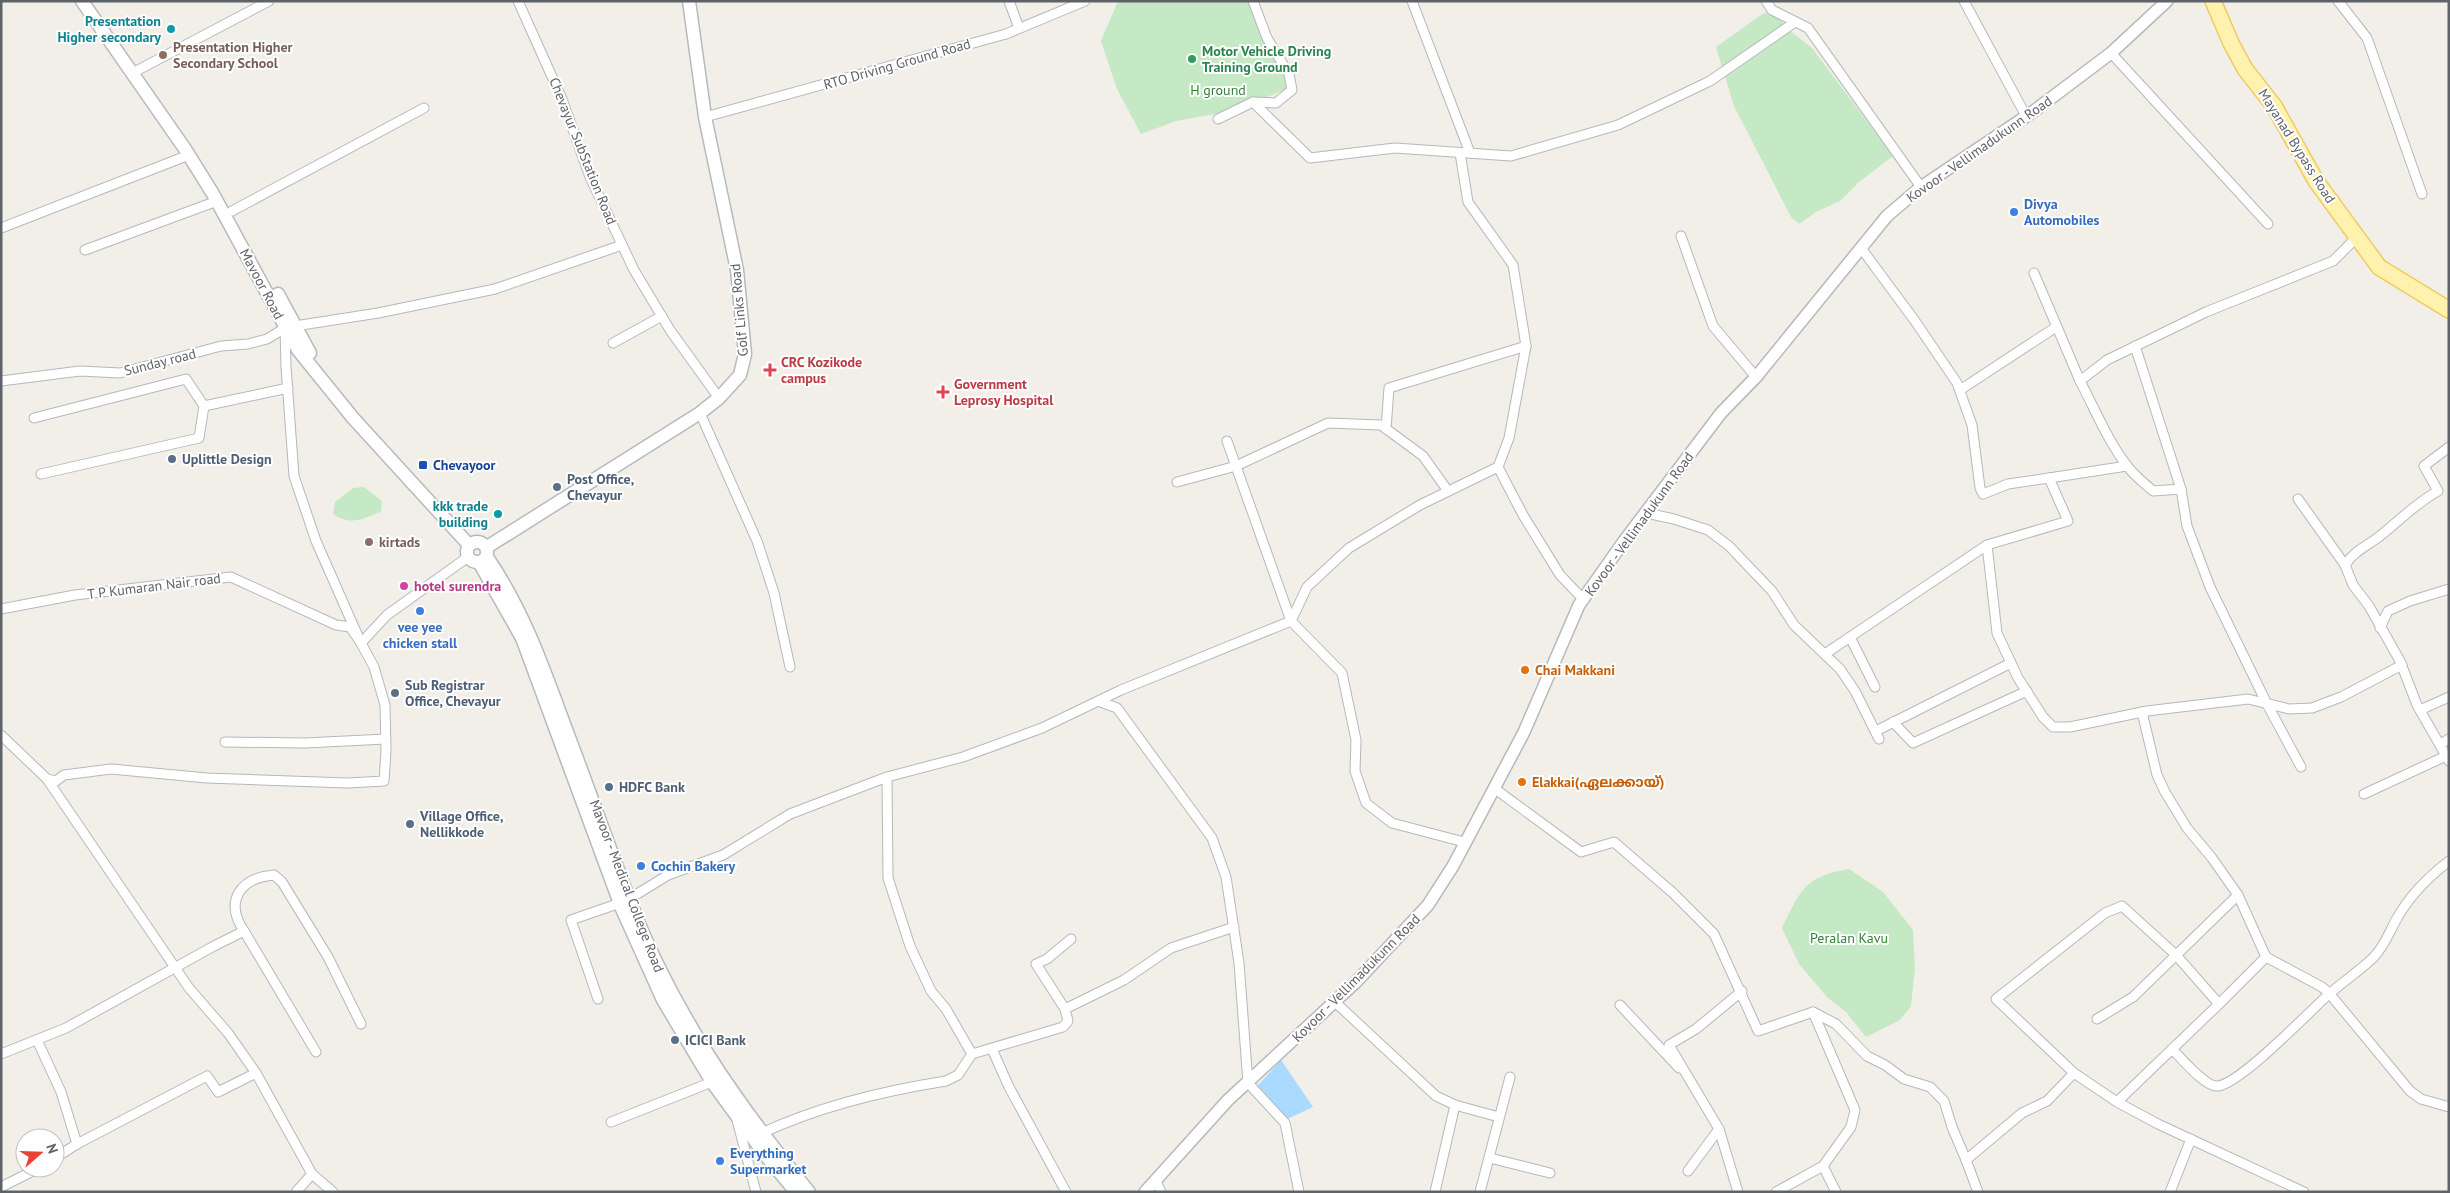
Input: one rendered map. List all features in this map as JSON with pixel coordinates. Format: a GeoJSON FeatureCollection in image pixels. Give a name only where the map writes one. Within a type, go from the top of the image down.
{"type":"FeatureCollection","features":[{"type":"Feature","properties":{"kind":"main road","name":"Mavoor Road"},"geometry":{"type":"LineString","coordinates":[[82,1],[189,156],[290,327],[355,408],[478,552]]}},
{"type":"Feature","properties":{"kind":"main road","name":"Mavoor Road"},"geometry":{"type":"LineString","coordinates":[[92,1],[193,147],[232,210],[290,327]]}},
{"type":"Feature","properties":{"kind":"main road","name":"Golf Links Road"},"geometry":{"type":"LineString","coordinates":[[478,552],[700,413],[719,398],[740,374],[745,354],[737,270],[705,117],[689,1]]}},
{"type":"Feature","properties":{"kind":"main road","name":"Mayanad Bypass Road"},"geometry":{"type":"LineString","coordinates":[[2213,1],[2231,43],[2245,69],[2274,106],[2316,181],[2379,267],[2449,310]]}},
{"type":"Feature","properties":{"kind":"main road","name":"Mavoor - Medical College Road"},"geometry":{"type":"LineString","coordinates":[[478,552],[503,581],[531,635],[624,901],[672,995],[730,1098],[762,1133],[809,1192]]}},
{"type":"Feature","properties":{"kind":"main road"},"geometry":{"type":"LineString","coordinates":[[624,901],[663,1000],[712,1082],[730,1098],[735,1113],[766,1156],[796,1192]]}},
{"type":"Feature","properties":{"kind":"street"},"geometry":{"type":"LineString","coordinates":[[138,70],[269,1]]}},
{"type":"Feature","properties":{"kind":"street","name":"Chevayur SubStation Road"},"geometry":{"type":"LineString","coordinates":[[518,1],[562,99],[590,177],[634,270],[662,316],[719,398]]}},
{"type":"Feature","properties":{"kind":"street"},"geometry":{"type":"LineString","coordinates":[[1009,1],[1019,28]]}},
{"type":"Feature","properties":{"kind":"street","name":"RTO Driving Ground Road"},"geometry":{"type":"LineString","coordinates":[[705,117],[1019,28],[1085,1]]}},
{"type":"Feature","properties":{"kind":"street"},"geometry":{"type":"LineString","coordinates":[[1218,119],[1253,102],[1276,103],[1292,90],[1289,74],[1267,38],[1253,1]]}},
{"type":"Feature","properties":{"kind":"street"},"geometry":{"type":"LineString","coordinates":[[1412,1],[1470,153]]}},
{"type":"Feature","properties":{"kind":"street"},"geometry":{"type":"LineString","coordinates":[[1766,1],[1772,10],[1808,28],[1920,187]]}},
{"type":"Feature","properties":{"kind":"street"},"geometry":{"type":"LineString","coordinates":[[1964,1],[2026,116]]}},
{"type":"Feature","properties":{"kind":"street","name":"Kovoor - Vellimadukunn Road"},"geometry":{"type":"LineString","coordinates":[[1145,1192],[1158,1186],[1228,1100],[1334,1002],[1415,922],[1453,866],[1464,842],[1524,732],[1579,604],[1721,413],[1756,377],[1887,216],[1920,187],[2026,116],[2111,53],[2167,1]]}},
{"type":"Feature","properties":{"kind":"street"},"geometry":{"type":"LineString","coordinates":[[2338,1],[2367,38],[2422,194]]}},
{"type":"Feature","properties":{"kind":"street"},"geometry":{"type":"LineString","coordinates":[[1253,102],[1310,158],[1395,148],[1511,156],[1618,125],[1710,81],[1795,22]]}},
{"type":"Feature","properties":{"kind":"street"},"geometry":{"type":"LineString","coordinates":[[2111,53],[2268,224]]}},
{"type":"Feature","properties":{"kind":"street"},"geometry":{"type":"LineString","coordinates":[[232,210],[424,108]]}},
{"type":"Feature","properties":{"kind":"street"},"geometry":{"type":"LineString","coordinates":[[598,998],[571,920],[624,901],[668,875],[723,855],[790,814],[887,778],[997,745],[1042,728],[1098,701],[1291,621],[1307,587],[1349,548],[1420,505],[1498,467],[1510,438],[1526,346],[1513,265],[1468,202],[1460,153]]}},
{"type":"Feature","properties":{"kind":"street"},"geometry":{"type":"LineString","coordinates":[[1,228],[189,156]]}},
{"type":"Feature","properties":{"kind":"street"},"geometry":{"type":"LineString","coordinates":[[86,250],[217,201]]}},
{"type":"Feature","properties":{"kind":"street"},"geometry":{"type":"LineString","coordinates":[[1681,236],[1713,326],[1756,377]]}},
{"type":"Feature","properties":{"kind":"street"},"geometry":{"type":"LineString","coordinates":[[2080,381],[2107,360],[2206,312],[2333,261],[2357,237]]}},
{"type":"Feature","properties":{"kind":"street"},"geometry":{"type":"LineString","coordinates":[[47,779],[56,781],[64,775],[111,769],[206,778],[348,783],[384,781],[385,705],[374,667],[360,643],[316,541],[294,476],[288,388],[290,327],[378,313],[495,289],[622,245]]}},
{"type":"Feature","properties":{"kind":"street"},"geometry":{"type":"LineString","coordinates":[[1861,248],[1915,320],[1957,383],[1972,425],[1980,488],[1983,494],[2008,484],[2127,466]]}},
{"type":"Feature","properties":{"kind":"street"},"geometry":{"type":"LineString","coordinates":[[2034,273],[2080,381],[2127,466],[2153,491],[2181,490]]}},
{"type":"Feature","properties":{"kind":"street"},"geometry":{"type":"LineString","coordinates":[[613,343],[662,316]]}},
{"type":"Feature","properties":{"kind":"street"},"geometry":{"type":"LineString","coordinates":[[1960,390],[2056,326]]}},
{"type":"Feature","properties":{"kind":"street","name":"Sunday road"},"geometry":{"type":"LineString","coordinates":[[1,381],[80,371],[120,373],[221,346],[248,344],[267,339],[290,327]]}},
{"type":"Feature","properties":{"kind":"street"},"geometry":{"type":"LineString","coordinates":[[1386,429],[1389,388],[1526,346]]}},
{"type":"Feature","properties":{"kind":"street"},"geometry":{"type":"LineString","coordinates":[[2135,346],[2181,490],[2187,526],[2210,587],[2267,704],[2301,766]]}},
{"type":"Feature","properties":{"kind":"street"},"geometry":{"type":"LineString","coordinates":[[34,418],[186,379],[204,406],[198,438],[41,474]]}},
{"type":"Feature","properties":{"kind":"street"},"geometry":{"type":"LineString","coordinates":[[204,406],[288,388]]}},
{"type":"Feature","properties":{"kind":"street"},"geometry":{"type":"LineString","coordinates":[[700,413],[757,541],[774,593],[790,667]]}},
{"type":"Feature","properties":{"kind":"street"},"geometry":{"type":"LineString","coordinates":[[1177,482],[1236,466],[1328,422],[1381,425],[1423,456],[1448,491]]}},
{"type":"Feature","properties":{"kind":"street"},"geometry":{"type":"LineString","coordinates":[[1227,441],[1291,621],[1342,673],[1356,740],[1355,771],[1366,803],[1392,823],[1464,842]]}},
{"type":"Feature","properties":{"kind":"street"},"geometry":{"type":"LineString","coordinates":[[2345,565],[2353,553],[2377,538],[2417,503],[2438,491],[2424,466],[2449,447]]}},
{"type":"Feature","properties":{"kind":"street"},"geometry":{"type":"LineString","coordinates":[[1498,467],[1523,515],[1560,575],[1584,599]]}},
{"type":"Feature","properties":{"kind":"street"},"geometry":{"type":"LineString","coordinates":[[1825,654],[1987,545],[2068,521],[2050,478]]}},
{"type":"Feature","properties":{"kind":"street"},"geometry":{"type":"LineString","coordinates":[[2298,499],[2345,565],[2353,585],[2369,606],[2402,665],[2420,710],[2447,758],[2364,794]]}},
{"type":"Feature","properties":{"kind":"street"},"geometry":{"type":"LineString","coordinates":[[1646,514],[1674,519],[1708,530],[1729,546],[1772,591],[1794,625],[1840,669],[1878,735],[1893,722],[2011,663]]}},
{"type":"Feature","properties":{"kind":"street"},"geometry":{"type":"LineString","coordinates":[[1987,545],[1997,633],[2027,691],[2043,717],[2054,727],[2070,727],[2142,712],[2248,699],[2289,709],[2312,708],[2341,697],[2402,665]]}},
{"type":"Feature","properties":{"kind":"street"},"geometry":{"type":"LineString","coordinates":[[360,643],[387,615],[478,552]]}},
{"type":"Feature","properties":{"kind":"street","name":"T P Kumaran Nair road"},"geometry":{"type":"LineString","coordinates":[[1,609],[75,595],[231,577],[336,625],[350,627],[360,643]]}},
{"type":"Feature","properties":{"kind":"street"},"geometry":{"type":"LineString","coordinates":[[2380,628],[2388,611],[2410,601],[2449,589]]}},
{"type":"Feature","properties":{"kind":"street"},"geometry":{"type":"LineString","coordinates":[[1850,637],[1875,687]]}},
{"type":"Feature","properties":{"kind":"street"},"geometry":{"type":"LineString","coordinates":[[1893,722],[1913,743],[2027,691]]}},
{"type":"Feature","properties":{"kind":"street"},"geometry":{"type":"LineString","coordinates":[[2420,710],[2449,697]]}},
{"type":"Feature","properties":{"kind":"street"},"geometry":{"type":"LineString","coordinates":[[1098,701],[1116,708],[1212,838],[1226,876],[1234,927],[1239,963],[1248,1083],[1285,1123],[1298,1192]]}},
{"type":"Feature","properties":{"kind":"street"},"geometry":{"type":"LineString","coordinates":[[2142,712],[2157,775],[2165,792],[2187,828],[2212,858],[2238,895],[2266,957],[2330,993],[2410,1091],[2421,1099],[2449,1107]]}},
{"type":"Feature","properties":{"kind":"street"},"geometry":{"type":"LineString","coordinates":[[2,738],[47,779],[190,988],[228,1033],[256,1073],[312,1174],[333,1192]]}},
{"type":"Feature","properties":{"kind":"street"},"geometry":{"type":"LineString","coordinates":[[225,742],[305,743],[386,739]]}},
{"type":"Feature","properties":{"kind":"street"},"geometry":{"type":"LineString","coordinates":[[2440,744],[2449,739]]}},
{"type":"Feature","properties":{"kind":"street"},"geometry":{"type":"LineString","coordinates":[[887,778],[888,878],[910,946],[931,992],[946,1009],[972,1054]]}},
{"type":"Feature","properties":{"kind":"street"},"geometry":{"type":"LineString","coordinates":[[1494,788],[1581,852],[1614,842],[1631,855],[1714,934],[1742,991],[1758,1031],[1813,1012],[1836,1024],[1867,1056],[1904,1078],[1930,1087],[1944,1102],[1978,1192]]}},
{"type":"Feature","properties":{"kind":"street"},"geometry":{"type":"LineString","coordinates":[[2172,1050],[2208,1084],[2218,1086],[2239,1077],[2330,993],[2373,958],[2388,939],[2396,920],[2412,895],[2434,872],[2449,861]]}},
{"type":"Feature","properties":{"kind":"street"},"geometry":{"type":"LineString","coordinates":[[316,1052],[236,915],[234,902],[239,892],[251,882],[265,876],[274,875],[282,882],[319,941],[361,1024]]}},
{"type":"Feature","properties":{"kind":"street"},"geometry":{"type":"LineString","coordinates":[[2097,1020],[2133,997],[2238,895]]}},
{"type":"Feature","properties":{"kind":"street"},"geometry":{"type":"LineString","coordinates":[[2220,1004],[2176,955],[2122,906],[2105,913],[1996,999],[2074,1073],[2117,1102],[2304,1192]]}},
{"type":"Feature","properties":{"kind":"street"},"geometry":{"type":"LineString","coordinates":[[1065,1009],[1124,980],[1171,948],[1234,927]]}},
{"type":"Feature","properties":{"kind":"street"},"geometry":{"type":"LineString","coordinates":[[1,1054],[66,1028],[244,931]]}},
{"type":"Feature","properties":{"kind":"street"},"geometry":{"type":"LineString","coordinates":[[762,1133],[802,1115],[838,1104],[946,1081],[958,1075],[972,1054],[1063,1027],[1068,1021],[1065,1009],[1036,964],[1047,958],[1071,939]]}},
{"type":"Feature","properties":{"kind":"street"},"geometry":{"type":"LineString","coordinates":[[2117,1102],[2220,1004],[2266,957]]}},
{"type":"Feature","properties":{"kind":"street"},"geometry":{"type":"LineString","coordinates":[[1738,1192],[1719,1129],[1686,1076],[1670,1045],[1696,1029],[1742,991]]}},
{"type":"Feature","properties":{"kind":"street"},"geometry":{"type":"LineString","coordinates":[[1334,1002],[1436,1096],[1455,1105],[1499,1118]]}},
{"type":"Feature","properties":{"kind":"street"},"geometry":{"type":"LineString","coordinates":[[1620,1005],[1686,1076]]}},
{"type":"Feature","properties":{"kind":"street"},"geometry":{"type":"LineString","coordinates":[[1776,1192],[1823,1166],[1851,1128],[1856,1110],[1813,1012]]}},
{"type":"Feature","properties":{"kind":"street"},"geometry":{"type":"LineString","coordinates":[[37,1040],[61,1092],[77,1144]]}},
{"type":"Feature","properties":{"kind":"street"},"geometry":{"type":"LineString","coordinates":[[992,1049],[1009,1087],[1066,1192]]}},
{"type":"Feature","properties":{"kind":"street"},"geometry":{"type":"LineString","coordinates":[[65,1152],[207,1076],[218,1092],[256,1073]]}},
{"type":"Feature","properties":{"kind":"street"},"geometry":{"type":"LineString","coordinates":[[1966,1160],[2022,1113],[2047,1101],[2074,1073]]}},
{"type":"Feature","properties":{"kind":"street"},"geometry":{"type":"LineString","coordinates":[[1480,1192],[1510,1077]]}},
{"type":"Feature","properties":{"kind":"street"},"geometry":{"type":"LineString","coordinates":[[611,1122],[712,1082]]}},
{"type":"Feature","properties":{"kind":"street"},"geometry":{"type":"LineString","coordinates":[[1435,1192],[1455,1105]]}},
{"type":"Feature","properties":{"kind":"street"},"geometry":{"type":"LineString","coordinates":[[735,1113],[756,1192]]}},
{"type":"Feature","properties":{"kind":"street"},"geometry":{"type":"LineString","coordinates":[[1688,1171],[1719,1129]]}},
{"type":"Feature","properties":{"kind":"street"},"geometry":{"type":"LineString","coordinates":[[2170,1192],[2191,1139]]}},
{"type":"Feature","properties":{"kind":"street"},"geometry":{"type":"LineString","coordinates":[[1490,1158],[1550,1173]]}},
{"type":"Feature","properties":{"kind":"street"},"geometry":{"type":"LineString","coordinates":[[1823,1166],[1836,1192]]}},
{"type":"Feature","properties":{"kind":"street"},"geometry":{"type":"LineString","coordinates":[[296,1192],[312,1174]]}},
{"type":"Feature","properties":{"kind":"street"},"geometry":{"type":"LineString","coordinates":[[1,1187],[19,1178]]}},
{"type":"Feature","properties":{"kind":"green space","name":"Motor Vehicle Driving Training Ground"},"geometry":{"type":"Polygon","coordinates":[[[1118,1],[1253,1],[1290,88],[1231,111],[1176,121],[1141,134],[1117,89],[1101,41],[1118,1]]]}},
{"type":"Feature","properties":{"kind":"green space"},"geometry":{"type":"Polygon","coordinates":[[[1772,10],[1789,30],[1812,48],[1893,156],[1859,182],[1840,201],[1816,212],[1799,224],[1791,217],[1734,106],[1716,47],[1761,15],[1772,10]]]}},
{"type":"Feature","properties":{"kind":"green space"},"geometry":{"type":"Polygon","coordinates":[[[364,487],[382,501],[381,512],[357,520],[346,520],[333,514],[335,502],[353,488],[364,487]]]}},
{"type":"Feature","properties":{"kind":"green space","name":"Peralan Kavu"},"geometry":{"type":"Polygon","coordinates":[[[1849,869],[1883,892],[1913,930],[1915,968],[1911,1006],[1900,1020],[1866,1037],[1846,1012],[1827,997],[1799,964],[1782,928],[1794,904],[1806,887],[1822,876],[1849,869]]]}},
{"type":"Feature","properties":{"kind":"water"},"geometry":{"type":"Polygon","coordinates":[[[1281,1060],[1313,1107],[1283,1121],[1253,1091],[1281,1060]]]}},
{"type":"Feature","properties":{"kind":"place","name":"Presentation Higher secondary"},"geometry":{"type":"Point","coordinates":[171,29]}},
{"type":"Feature","properties":{"kind":"place","name":"Presentation Higher Secondary School"},"geometry":{"type":"Point","coordinates":[163,55]}},
{"type":"Feature","properties":{"kind":"place","name":"Motor Vehicle Driving Training Ground"},"geometry":{"type":"Point","coordinates":[1192,59]}},
{"type":"Feature","properties":{"kind":"place","name":"Divya Automobiles"},"geometry":{"type":"Point","coordinates":[2014,212]}},
{"type":"Feature","properties":{"kind":"place","name":"CRC Kozikode campus"},"geometry":{"type":"Point","coordinates":[770,370]}},
{"type":"Feature","properties":{"kind":"place","name":"Government Leprosy Hospital"},"geometry":{"type":"Point","coordinates":[943,392]}},
{"type":"Feature","properties":{"kind":"place","name":"Uplittle Design"},"geometry":{"type":"Point","coordinates":[172,459]}},
{"type":"Feature","properties":{"kind":"place","name":"Chevayoor"},"geometry":{"type":"Point","coordinates":[423,465]}},
{"type":"Feature","properties":{"kind":"place","name":"Post Office, Chevayur"},"geometry":{"type":"Point","coordinates":[557,487]}},
{"type":"Feature","properties":{"kind":"place","name":"kkk trade building"},"geometry":{"type":"Point","coordinates":[498,514]}},
{"type":"Feature","properties":{"kind":"place","name":"kirtads"},"geometry":{"type":"Point","coordinates":[369,542]}},
{"type":"Feature","properties":{"kind":"place","name":"hotel surendra"},"geometry":{"type":"Point","coordinates":[404,586]}},
{"type":"Feature","properties":{"kind":"place","name":"vee yee chicken stall"},"geometry":{"type":"Point","coordinates":[420,611]}},
{"type":"Feature","properties":{"kind":"place","name":"Chai Makkani"},"geometry":{"type":"Point","coordinates":[1525,670]}},
{"type":"Feature","properties":{"kind":"place","name":"Sub Registrar Office, Chevayur"},"geometry":{"type":"Point","coordinates":[395,693]}},
{"type":"Feature","properties":{"kind":"place","name":"Elakkai(ഏലക്കായ്)"},"geometry":{"type":"Point","coordinates":[1522,782]}},
{"type":"Feature","properties":{"kind":"place","name":"HDFC Bank"},"geometry":{"type":"Point","coordinates":[609,787]}},
{"type":"Feature","properties":{"kind":"place","name":"Village Office, Nellikkode"},"geometry":{"type":"Point","coordinates":[410,824]}},
{"type":"Feature","properties":{"kind":"place","name":"Cochin Bakery"},"geometry":{"type":"Point","coordinates":[641,866]}},
{"type":"Feature","properties":{"kind":"place","name":"ICICI Bank"},"geometry":{"type":"Point","coordinates":[675,1040]}},
{"type":"Feature","properties":{"kind":"place","name":"Everything Supermarket"},"geometry":{"type":"Point","coordinates":[720,1161]}},
{"type":"Feature","properties":{"kind":"park label","name":"H ground"},"geometry":{"type":"Point","coordinates":[1218,90]}}]}
